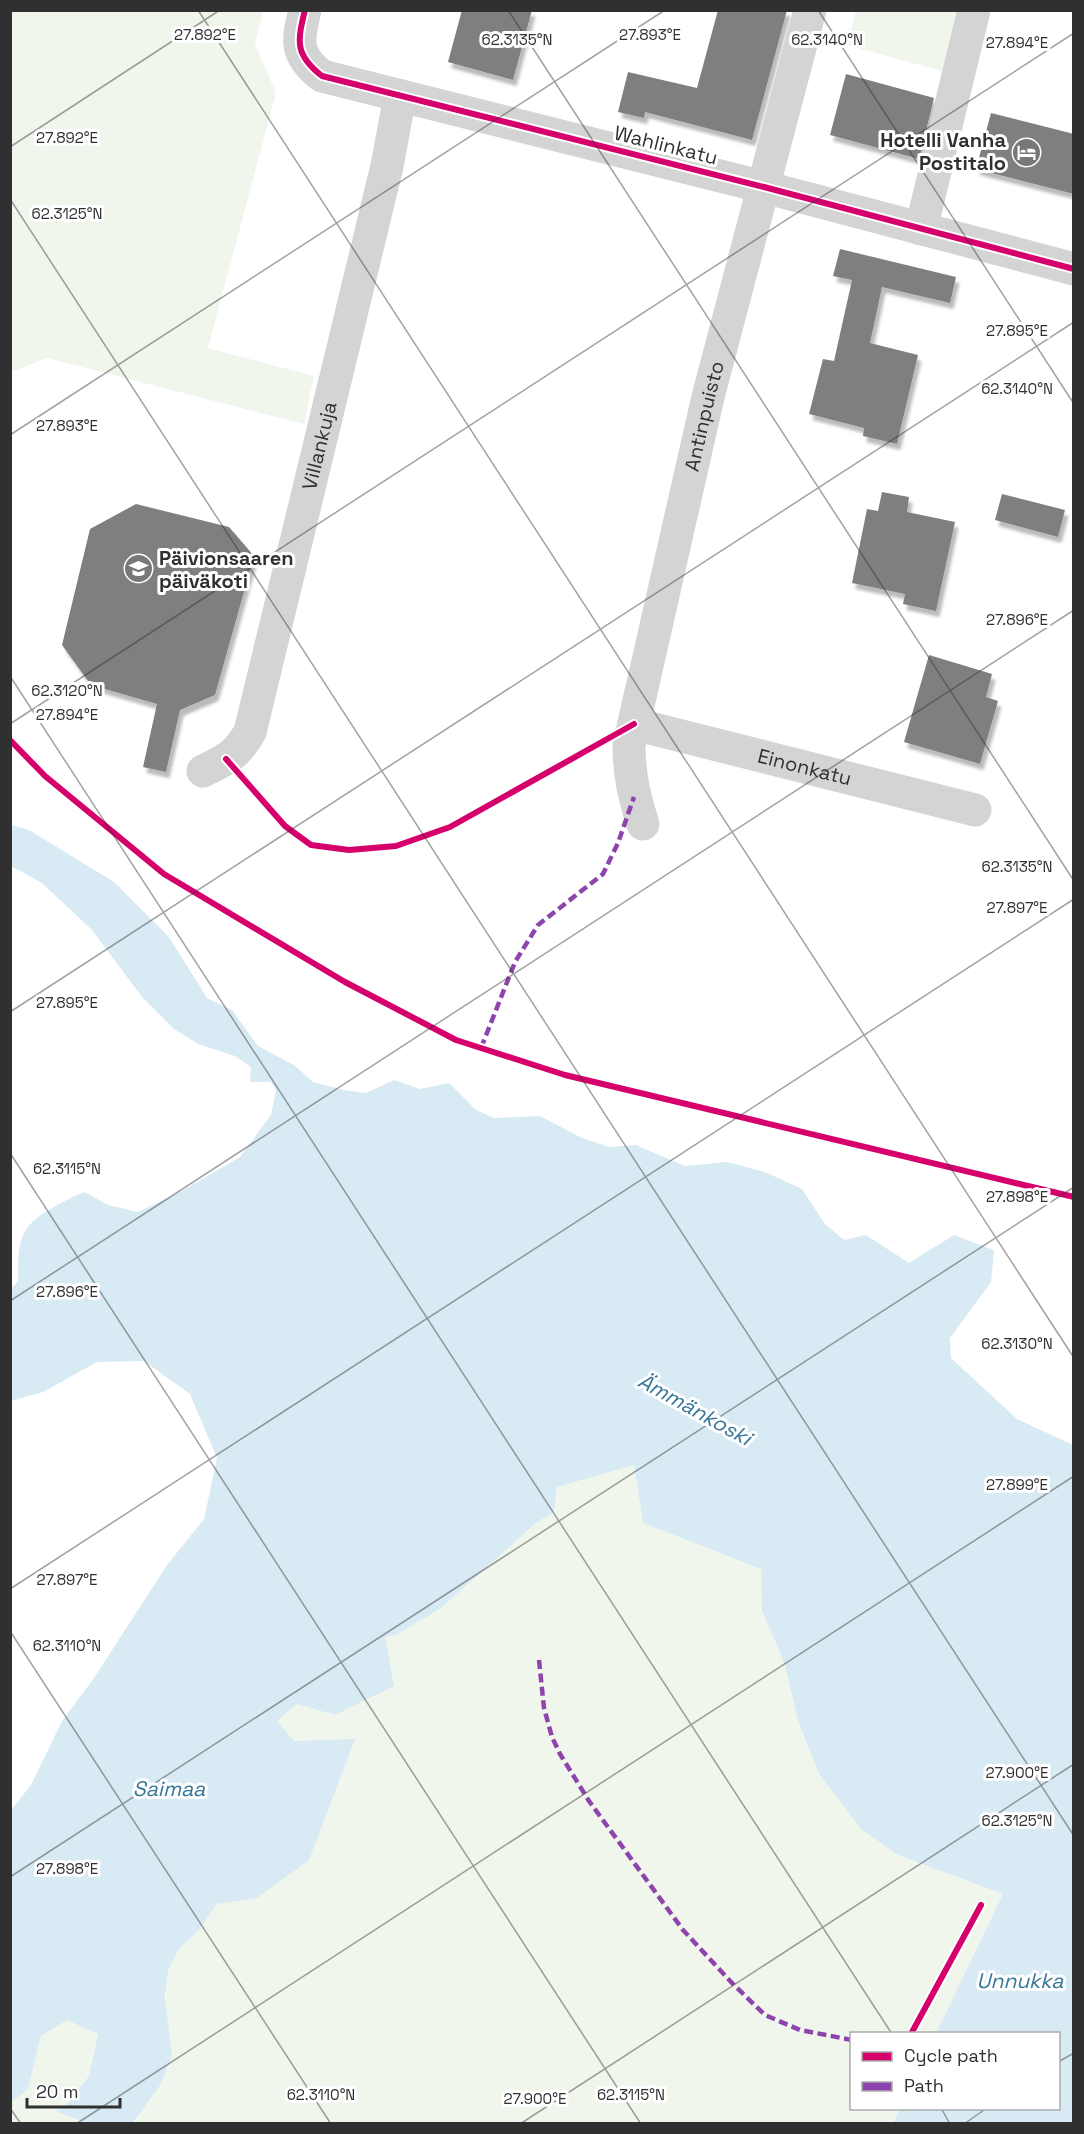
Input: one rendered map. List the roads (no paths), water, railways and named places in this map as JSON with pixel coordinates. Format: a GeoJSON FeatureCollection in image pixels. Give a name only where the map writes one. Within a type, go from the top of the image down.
{"type":"FeatureCollection","features":[{"type":"Feature","properties":{"kind":"street","name":"Wahlinkatu"},"geometry":{"type":"LineString","coordinates":[[305,10],[299,34],[300,50],[308,66],[322,76],[764,187],[1074,269]]}},
{"type":"Feature","properties":{"kind":"street","name":"Antinpuisto"},"geometry":{"type":"LineString","coordinates":[[643,824],[634,796],[629,769],[629,745],[708,397],[810,10]]}},
{"type":"Feature","properties":{"kind":"street"},"geometry":{"type":"LineString","coordinates":[[921,230],[974,10]]}},
{"type":"Feature","properties":{"kind":"street","name":"Villankuja"},"geometry":{"type":"LineString","coordinates":[[203,771],[240,749],[250,732],[380,198],[400,96]]}},
{"type":"Feature","properties":{"kind":"street","name":"Einonkatu"},"geometry":{"type":"LineString","coordinates":[[634,724],[975,810]]}},
{"type":"Feature","properties":{"kind":"water"},"geometry":{"type":"Polygon","coordinates":[[[11,825],[29,830],[114,882],[169,937],[207,998],[232,1010],[258,1046],[294,1065],[313,1082],[366,1093],[394,1080],[420,1089],[449,1083],[476,1110],[494,1118],[540,1116],[580,1137],[609,1147],[636,1145],[685,1166],[727,1162],[765,1172],[802,1189],[825,1224],[844,1240],[866,1235],[909,1263],[954,1235],[994,1250],[991,1282],[950,1338],[951,1358],[1017,1419],[1073,1445],[1074,2114],[1072,2123],[893,2123],[900,2110],[1060,2110],[1060,2032],[936,2032],[1003,1894],[898,1855],[861,1829],[819,1774],[798,1721],[784,1662],[762,1611],[761,1569],[643,1523],[634,1465],[557,1487],[554,1512],[536,1523],[441,1608],[398,1634],[385,1637],[394,1686],[335,1715],[297,1704],[277,1721],[294,1741],[355,1739],[309,1860],[257,1898],[217,1904],[199,1930],[178,1950],[168,1971],[165,1998],[172,2056],[159,2087],[133,2123],[87,2123],[55,2111],[65,2106],[89,2076],[98,2034],[67,2020],[41,2036],[28,2089],[11,2103],[11,1810],[31,1785],[62,1721],[94,1678],[167,1565],[204,1519],[217,1458],[190,1394],[144,1361],[97,1362],[43,1392],[11,1401],[10,1290],[18,1281],[18,1255],[21,1243],[25,1231],[36,1219],[84,1192],[108,1205],[138,1212],[182,1191],[240,1157],[271,1115],[276,1091],[271,1082],[250,1082],[251,1067],[235,1056],[198,1044],[174,1029],[142,997],[92,930],[42,883],[11,866],[11,825]]]}},
{"type":"Feature","properties":{"kind":"place","name":"Hotelli Vanha Postitalo"},"geometry":{"type":"Point","coordinates":[1027,152]}},
{"type":"Feature","properties":{"kind":"place","name":"Päivionsaaren päiväkoti"},"geometry":{"type":"Point","coordinates":[138,569]}},
{"type":"Feature","properties":{"kind":"water label","name":"Ämmänkoski"},"geometry":{"type":"Point","coordinates":[695,1409]}},
{"type":"Feature","properties":{"kind":"water label","name":"Saimaa"},"geometry":{"type":"Point","coordinates":[169,1788]}},
{"type":"Feature","properties":{"kind":"water label","name":"Unnukka"},"geometry":{"type":"Point","coordinates":[1020,1980]}}]}
